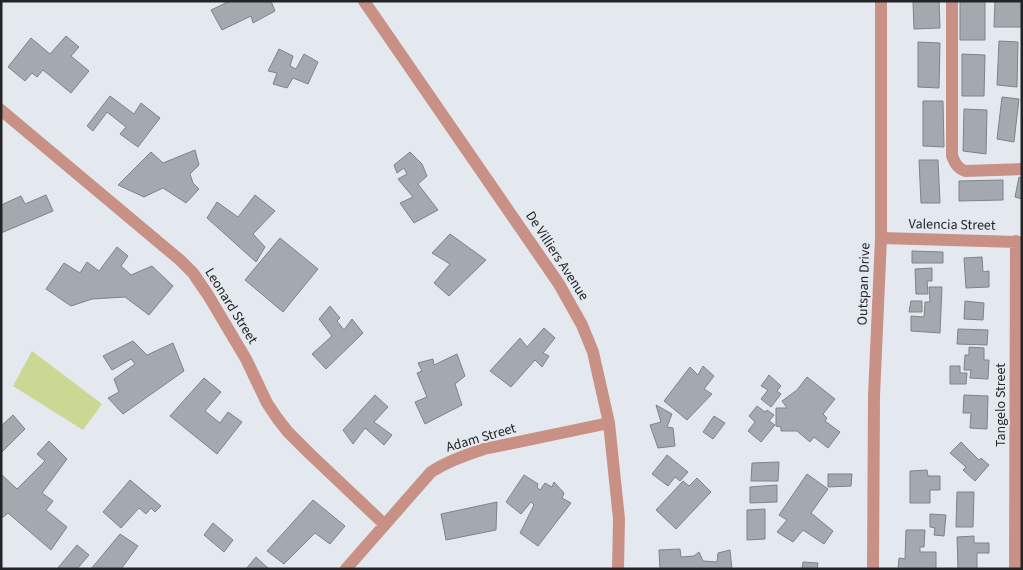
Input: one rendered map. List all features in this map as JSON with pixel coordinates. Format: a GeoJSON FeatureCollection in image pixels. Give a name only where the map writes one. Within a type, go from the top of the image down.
{"type":"FeatureCollection","features":[{"type":"Feature","properties":{"kind":"street","name":"De Villiers Avenue"},"geometry":{"type":"LineString","coordinates":[[364,1],[570,301],[582,325],[593,352],[608,423],[619,519],[618,569]]}},
{"type":"Feature","properties":{"kind":"street","name":"Outspan Drive"},"geometry":{"type":"LineString","coordinates":[[874,569],[874,396],[881,238],[881,1]]}},
{"type":"Feature","properties":{"kind":"street"},"geometry":{"type":"LineString","coordinates":[[952,1],[952,156],[958,168],[965,171],[1022,169]]}},
{"type":"Feature","properties":{"kind":"street","name":"Leonard Street"},"geometry":{"type":"LineString","coordinates":[[2,112],[180,260],[193,273],[246,359],[276,418],[304,448],[384,524]]}},
{"type":"Feature","properties":{"kind":"street","name":"Valencia Street"},"geometry":{"type":"LineString","coordinates":[[881,238],[1019,241]]}},
{"type":"Feature","properties":{"kind":"street","name":"Tangelo Street"},"geometry":{"type":"LineString","coordinates":[[1016,569],[1019,241]]}},
{"type":"Feature","properties":{"kind":"street","name":"Adam Street"},"geometry":{"type":"LineString","coordinates":[[346,569],[431,472],[450,461],[484,449],[608,423]]}},
{"type":"Feature","properties":{"kind":"green space"},"geometry":{"type":"Polygon","coordinates":[[[32,351],[102,404],[83,430],[13,386],[32,351]]]}},
{"type":"Feature","properties":{"kind":"building"},"geometry":{"type":"Polygon","coordinates":[[[230,1],[271,1],[275,11],[253,23],[251,16],[222,30],[211,10],[230,1]]]}},
{"type":"Feature","properties":{"kind":"building"},"geometry":{"type":"Polygon","coordinates":[[[913,1],[939,1],[940,28],[914,29],[913,1]]]}},
{"type":"Feature","properties":{"kind":"building"},"geometry":{"type":"Polygon","coordinates":[[[960,1],[985,1],[985,40],[960,40],[960,1]]]}},
{"type":"Feature","properties":{"kind":"building"},"geometry":{"type":"Polygon","coordinates":[[[995,1],[1022,1],[1022,27],[994,27],[995,1]]]}},
{"type":"Feature","properties":{"kind":"building"},"geometry":{"type":"Polygon","coordinates":[[[66,36],[79,47],[71,56],[89,71],[71,93],[43,70],[37,77],[32,73],[25,81],[8,67],[31,38],[50,54],[66,36]]]}},
{"type":"Feature","properties":{"kind":"building"},"geometry":{"type":"Polygon","coordinates":[[[999,41],[1018,42],[1017,87],[997,85],[999,41]]]}},
{"type":"Feature","properties":{"kind":"building"},"geometry":{"type":"Polygon","coordinates":[[[918,42],[940,43],[939,88],[918,87],[918,42]]]}},
{"type":"Feature","properties":{"kind":"building"},"geometry":{"type":"Polygon","coordinates":[[[279,49],[293,56],[290,66],[296,69],[304,54],[318,62],[308,84],[293,78],[287,88],[273,84],[277,73],[268,71],[279,49]]]}},
{"type":"Feature","properties":{"kind":"building"},"geometry":{"type":"Polygon","coordinates":[[[962,54],[985,55],[984,96],[962,96],[962,54]]]}},
{"type":"Feature","properties":{"kind":"building"},"geometry":{"type":"Polygon","coordinates":[[[110,96],[134,114],[141,103],[160,118],[138,147],[120,134],[126,127],[107,112],[93,131],[87,126],[110,96]]]}},
{"type":"Feature","properties":{"kind":"building"},"geometry":{"type":"Polygon","coordinates":[[[1002,97],[1019,99],[1014,142],[997,139],[1002,97]]]}},
{"type":"Feature","properties":{"kind":"building"},"geometry":{"type":"Polygon","coordinates":[[[923,101],[943,101],[944,147],[923,146],[923,101]]]}},
{"type":"Feature","properties":{"kind":"building"},"geometry":{"type":"Polygon","coordinates":[[[964,109],[987,110],[986,154],[963,151],[964,109]]]}},
{"type":"Feature","properties":{"kind":"building"},"geometry":{"type":"Polygon","coordinates":[[[195,150],[199,165],[190,174],[193,183],[199,189],[186,203],[163,188],[144,197],[118,185],[151,152],[163,163],[195,150]]]}},
{"type":"Feature","properties":{"kind":"building"},"geometry":{"type":"Polygon","coordinates":[[[410,152],[422,164],[427,176],[418,184],[438,210],[414,223],[400,203],[413,197],[398,179],[407,174],[404,168],[397,173],[394,165],[410,152]]]}},
{"type":"Feature","properties":{"kind":"building"},"geometry":{"type":"Polygon","coordinates":[[[919,160],[938,160],[940,203],[921,203],[919,160]]]}},
{"type":"Feature","properties":{"kind":"building"},"geometry":{"type":"Polygon","coordinates":[[[1019,177],[1022,178],[1022,199],[1015,197],[1019,177]]]}},
{"type":"Feature","properties":{"kind":"building"},"geometry":{"type":"Polygon","coordinates":[[[1003,180],[1003,200],[959,201],[959,181],[1003,180]]]}},
{"type":"Feature","properties":{"kind":"building"},"geometry":{"type":"Polygon","coordinates":[[[46,195],[53,211],[1,233],[1,205],[21,196],[25,204],[46,195]]]}},
{"type":"Feature","properties":{"kind":"building"},"geometry":{"type":"Polygon","coordinates":[[[255,195],[275,211],[253,234],[265,247],[256,262],[207,218],[217,202],[238,217],[255,195]]]}},
{"type":"Feature","properties":{"kind":"building"},"geometry":{"type":"Polygon","coordinates":[[[450,234],[486,260],[449,296],[434,283],[450,264],[432,253],[450,234]]]}},
{"type":"Feature","properties":{"kind":"building"},"geometry":{"type":"Polygon","coordinates":[[[280,238],[318,269],[283,312],[245,280],[280,238]]]}},
{"type":"Feature","properties":{"kind":"building"},"geometry":{"type":"Polygon","coordinates":[[[117,247],[128,256],[121,266],[131,275],[152,266],[173,286],[149,315],[125,297],[92,299],[71,306],[46,289],[64,263],[80,273],[87,262],[99,271],[117,247]]]}},
{"type":"Feature","properties":{"kind":"building"},"geometry":{"type":"Polygon","coordinates":[[[912,251],[943,252],[943,263],[912,263],[912,251]]]}},
{"type":"Feature","properties":{"kind":"building"},"geometry":{"type":"Polygon","coordinates":[[[982,257],[983,272],[989,271],[989,287],[966,288],[964,258],[982,257]]]}},
{"type":"Feature","properties":{"kind":"building"},"geometry":{"type":"Polygon","coordinates":[[[932,268],[932,281],[927,281],[928,294],[916,294],[915,269],[932,268]]]}},
{"type":"Feature","properties":{"kind":"building"},"geometry":{"type":"Polygon","coordinates":[[[929,287],[942,287],[940,333],[911,331],[911,316],[924,317],[925,302],[930,302],[929,287]]]}},
{"type":"Feature","properties":{"kind":"building"},"geometry":{"type":"Polygon","coordinates":[[[911,301],[922,301],[922,312],[909,312],[911,301]]]}},
{"type":"Feature","properties":{"kind":"building"},"geometry":{"type":"Polygon","coordinates":[[[965,301],[984,303],[983,320],[964,319],[965,301]]]}},
{"type":"Feature","properties":{"kind":"building"},"geometry":{"type":"Polygon","coordinates":[[[330,306],[340,318],[337,321],[344,330],[352,319],[363,333],[326,369],[312,354],[332,336],[319,319],[330,306]]]}},
{"type":"Feature","properties":{"kind":"building"},"geometry":{"type":"Polygon","coordinates":[[[544,328],[555,338],[543,353],[549,356],[542,367],[535,360],[511,387],[490,371],[520,338],[527,347],[544,328]]]}},
{"type":"Feature","properties":{"kind":"building"},"geometry":{"type":"Polygon","coordinates":[[[958,329],[988,330],[987,345],[957,344],[958,329]]]}},
{"type":"Feature","properties":{"kind":"building"},"geometry":{"type":"Polygon","coordinates":[[[133,341],[147,355],[173,343],[184,371],[123,414],[108,398],[119,392],[114,379],[135,364],[131,359],[112,370],[103,356],[133,341]]]}},
{"type":"Feature","properties":{"kind":"building"},"geometry":{"type":"Polygon","coordinates":[[[969,347],[984,348],[984,360],[989,360],[988,379],[970,378],[971,370],[964,370],[965,355],[969,355],[969,347]]]}},
{"type":"Feature","properties":{"kind":"building"},"geometry":{"type":"Polygon","coordinates":[[[457,354],[465,376],[455,384],[462,405],[425,424],[415,402],[427,397],[417,373],[422,371],[418,363],[433,359],[434,365],[457,354]]]}},
{"type":"Feature","properties":{"kind":"building"},"geometry":{"type":"Polygon","coordinates":[[[703,366],[714,376],[704,389],[712,394],[687,420],[664,401],[690,367],[698,375],[703,366]]]}},
{"type":"Feature","properties":{"kind":"building"},"geometry":{"type":"Polygon","coordinates":[[[950,366],[960,366],[960,373],[967,373],[966,384],[950,384],[950,366]]]}},
{"type":"Feature","properties":{"kind":"building"},"geometry":{"type":"Polygon","coordinates":[[[769,375],[781,386],[777,391],[781,394],[771,407],[761,399],[768,390],[761,386],[769,375]]]}},
{"type":"Feature","properties":{"kind":"building"},"geometry":{"type":"Polygon","coordinates":[[[807,377],[835,399],[823,414],[827,418],[825,421],[840,432],[828,448],[814,437],[810,442],[797,431],[781,431],[781,427],[776,426],[776,408],[787,408],[782,401],[797,390],[807,377]]]}},
{"type":"Feature","properties":{"kind":"building"},"geometry":{"type":"Polygon","coordinates":[[[204,378],[221,392],[205,411],[220,423],[228,412],[242,422],[217,454],[170,416],[204,378]]]}},
{"type":"Feature","properties":{"kind":"building"},"geometry":{"type":"Polygon","coordinates":[[[375,395],[388,407],[374,422],[392,435],[384,445],[365,428],[353,444],[343,430],[375,395]]]}},
{"type":"Feature","properties":{"kind":"building"},"geometry":{"type":"Polygon","coordinates":[[[964,395],[988,396],[987,429],[970,428],[971,413],[963,413],[964,395]]]}},
{"type":"Feature","properties":{"kind":"building"},"geometry":{"type":"Polygon","coordinates":[[[656,405],[672,414],[667,427],[673,428],[675,446],[658,448],[650,425],[661,422],[656,405]]]}},
{"type":"Feature","properties":{"kind":"building"},"geometry":{"type":"Polygon","coordinates":[[[757,406],[765,412],[767,410],[774,415],[769,421],[775,425],[761,442],[748,431],[755,422],[749,416],[757,406]]]}},
{"type":"Feature","properties":{"kind":"building"},"geometry":{"type":"Polygon","coordinates":[[[13,415],[25,429],[1,453],[1,426],[13,415]]]}},
{"type":"Feature","properties":{"kind":"building"},"geometry":{"type":"Polygon","coordinates":[[[714,416],[725,423],[713,439],[703,432],[714,416]]]}},
{"type":"Feature","properties":{"kind":"building"},"geometry":{"type":"Polygon","coordinates":[[[49,441],[67,459],[42,493],[53,501],[46,510],[67,527],[51,550],[8,513],[1,519],[1,476],[17,489],[45,461],[37,454],[49,441]]]}},
{"type":"Feature","properties":{"kind":"building"},"geometry":{"type":"Polygon","coordinates":[[[961,442],[979,460],[981,458],[989,465],[975,481],[963,470],[966,467],[950,453],[961,442]]]}},
{"type":"Feature","properties":{"kind":"building"},"geometry":{"type":"Polygon","coordinates":[[[667,455],[688,472],[680,481],[675,477],[668,486],[652,474],[667,455]]]}},
{"type":"Feature","properties":{"kind":"building"},"geometry":{"type":"Polygon","coordinates":[[[779,462],[778,481],[751,481],[752,463],[779,462]]]}},
{"type":"Feature","properties":{"kind":"building"},"geometry":{"type":"Polygon","coordinates":[[[927,470],[928,476],[940,476],[940,490],[930,490],[930,503],[910,503],[910,471],[927,470]]]}},
{"type":"Feature","properties":{"kind":"building"},"geometry":{"type":"Polygon","coordinates":[[[807,474],[828,489],[811,513],[833,531],[824,544],[803,530],[793,542],[777,532],[787,520],[779,515],[807,474]]]}},
{"type":"Feature","properties":{"kind":"building"},"geometry":{"type":"Polygon","coordinates":[[[828,474],[852,474],[851,486],[828,487],[828,474]]]}},
{"type":"Feature","properties":{"kind":"building"},"geometry":{"type":"Polygon","coordinates":[[[524,475],[538,484],[537,487],[540,490],[545,483],[552,487],[554,482],[564,493],[562,498],[571,503],[538,546],[520,533],[534,505],[531,502],[521,514],[506,502],[524,475]]]}},
{"type":"Feature","properties":{"kind":"building"},"geometry":{"type":"Polygon","coordinates":[[[697,478],[711,492],[676,529],[656,510],[683,481],[689,486],[697,478]]]}},
{"type":"Feature","properties":{"kind":"building"},"geometry":{"type":"Polygon","coordinates":[[[130,480],[161,506],[155,512],[151,508],[146,514],[139,508],[121,528],[103,512],[130,480]]]}},
{"type":"Feature","properties":{"kind":"building"},"geometry":{"type":"Polygon","coordinates":[[[777,485],[777,502],[750,503],[750,487],[777,485]]]}},
{"type":"Feature","properties":{"kind":"building"},"geometry":{"type":"Polygon","coordinates":[[[957,492],[974,492],[973,527],[956,527],[957,492]]]}},
{"type":"Feature","properties":{"kind":"building"},"geometry":{"type":"Polygon","coordinates":[[[313,500],[345,526],[330,544],[315,533],[284,564],[267,551],[313,500]]]}},
{"type":"Feature","properties":{"kind":"building"},"geometry":{"type":"Polygon","coordinates":[[[497,502],[496,530],[446,540],[441,514],[497,502]]]}},
{"type":"Feature","properties":{"kind":"building"},"geometry":{"type":"Polygon","coordinates":[[[765,509],[765,539],[747,540],[747,510],[765,509]]]}},
{"type":"Feature","properties":{"kind":"building"},"geometry":{"type":"Polygon","coordinates":[[[930,514],[946,515],[944,536],[934,535],[935,528],[930,527],[930,514]]]}},
{"type":"Feature","properties":{"kind":"building"},"geometry":{"type":"Polygon","coordinates":[[[213,523],[233,540],[224,552],[204,535],[213,523]]]}},
{"type":"Feature","properties":{"kind":"building"},"geometry":{"type":"Polygon","coordinates":[[[906,530],[925,530],[924,547],[920,547],[920,552],[936,552],[936,569],[898,569],[899,558],[905,559],[906,530]]]}},
{"type":"Feature","properties":{"kind":"building"},"geometry":{"type":"Polygon","coordinates":[[[120,534],[138,546],[121,569],[91,569],[120,534]]]}},
{"type":"Feature","properties":{"kind":"building"},"geometry":{"type":"Polygon","coordinates":[[[974,536],[974,543],[989,543],[989,553],[977,553],[977,569],[958,569],[957,537],[974,536]]]}},
{"type":"Feature","properties":{"kind":"building"},"geometry":{"type":"Polygon","coordinates":[[[77,545],[89,555],[77,569],[57,569],[77,545]]]}},
{"type":"Feature","properties":{"kind":"building"},"geometry":{"type":"Polygon","coordinates":[[[680,549],[681,557],[694,556],[699,552],[703,561],[717,562],[718,553],[730,550],[732,569],[660,569],[659,550],[680,549]]]}},
{"type":"Feature","properties":{"kind":"building"},"geometry":{"type":"Polygon","coordinates":[[[256,557],[269,569],[246,569],[256,557]]]}},
{"type":"Feature","properties":{"kind":"building"},"geometry":{"type":"Polygon","coordinates":[[[803,562],[818,563],[817,569],[802,569],[803,562]]]}}]}
